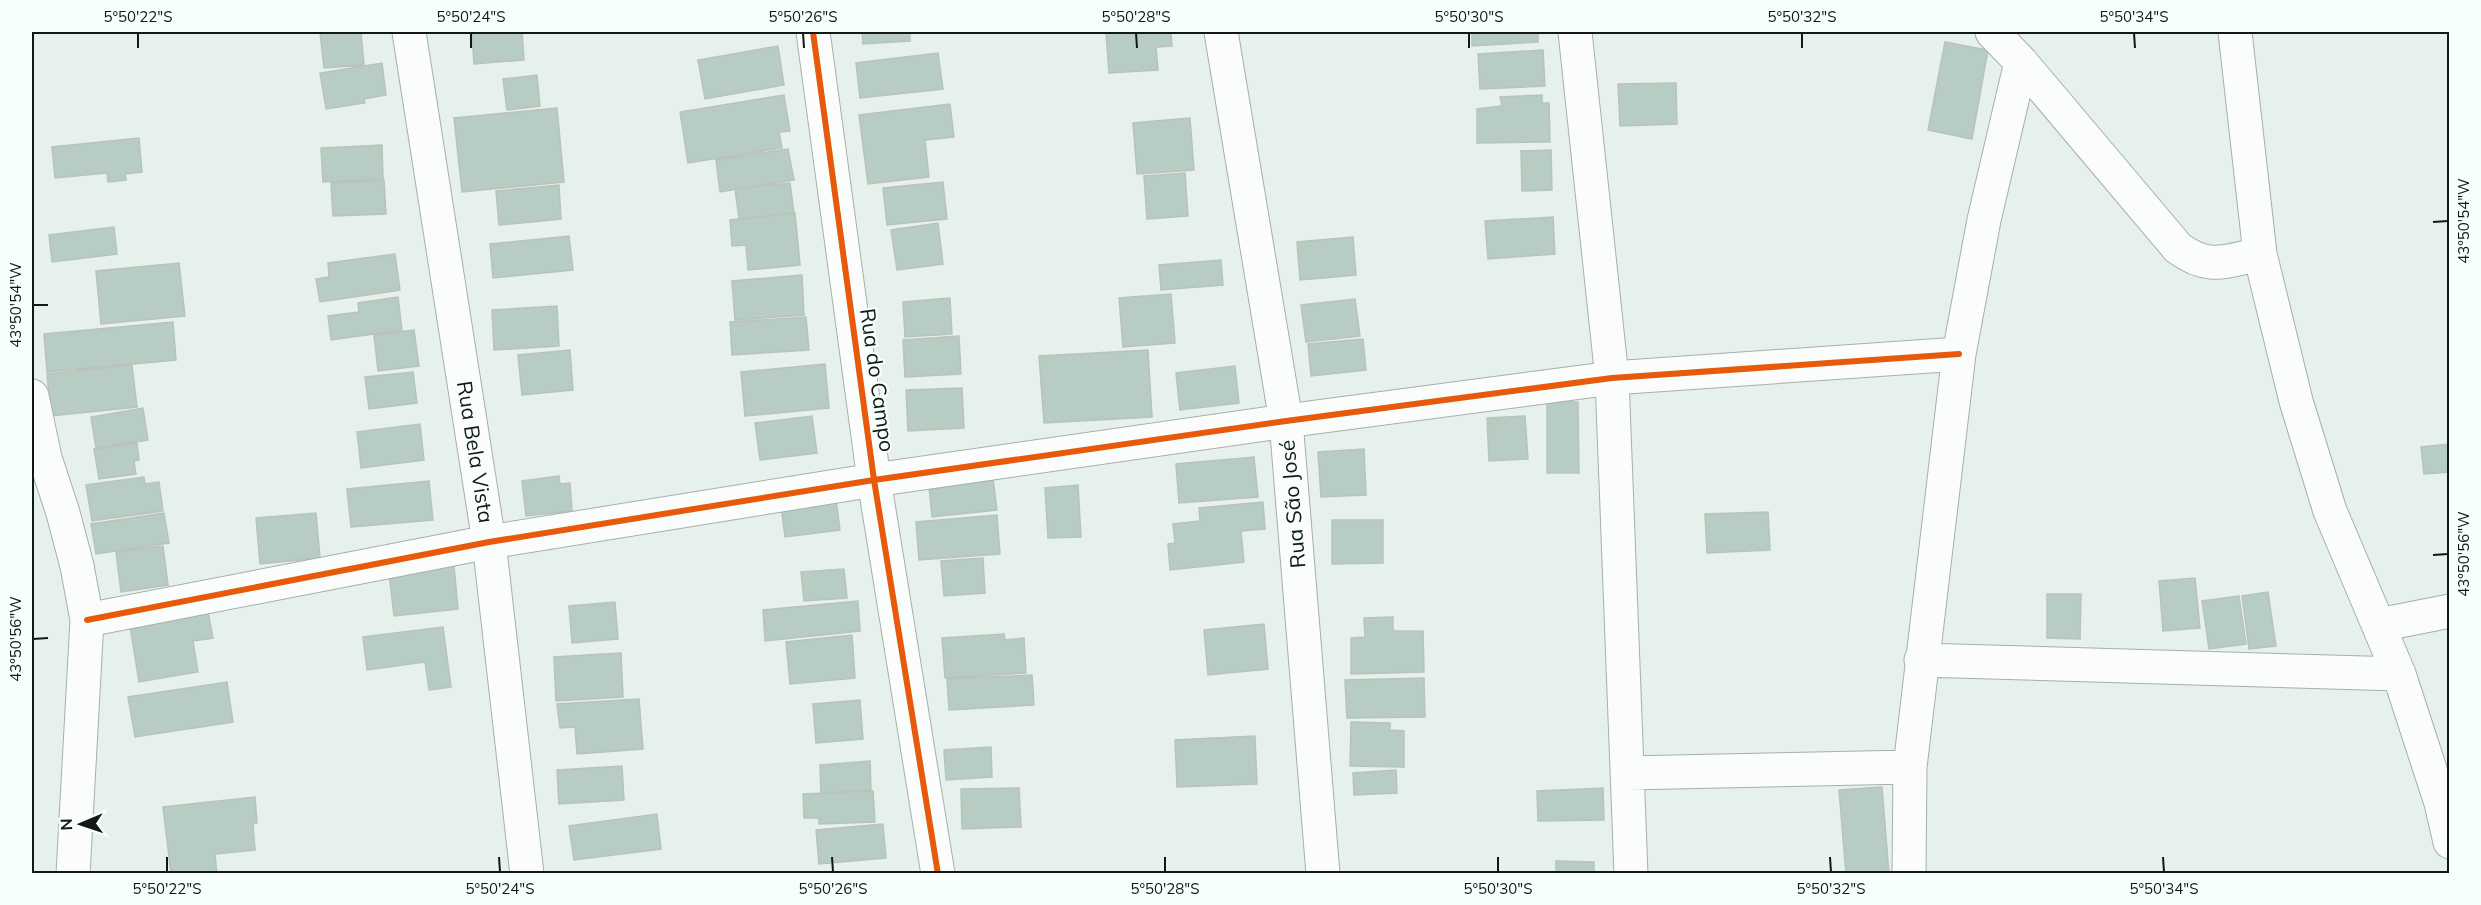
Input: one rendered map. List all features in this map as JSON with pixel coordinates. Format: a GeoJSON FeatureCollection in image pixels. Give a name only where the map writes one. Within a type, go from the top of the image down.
{"type":"FeatureCollection","features":[{"type":"Feature","properties":{"kind":"street","name":"Rua Bela Vista"},"geometry":{"type":"LineString","coordinates":[[409,32],[489,542],[527,873]]}},
{"type":"Feature","properties":{"kind":"street","name":"Rua do Campo"},"geometry":{"type":"LineString","coordinates":[[813,32],[874,480],[938,873]]}},
{"type":"Feature","properties":{"kind":"street","name":"Rua São José"},"geometry":{"type":"LineString","coordinates":[[1221,32],[1286,421],[1323,873]]}},
{"type":"Feature","properties":{"kind":"street"},"geometry":{"type":"LineString","coordinates":[[1575,32],[1612,378],[1631,873]]}},
{"type":"Feature","properties":{"kind":"street"},"geometry":{"type":"LineString","coordinates":[[1992,32],[2021,62],[2178,248],[2193,259],[2217,263],[2260,254]]}},
{"type":"Feature","properties":{"kind":"street"},"geometry":{"type":"LineString","coordinates":[[2235,32],[2260,254],[2296,401],[2330,511],[2399,674],[2441,803],[2450,842]]}},
{"type":"Feature","properties":{"kind":"street"},"geometry":{"type":"LineString","coordinates":[[1910,873],[1910,767],[1959,354],[1984,220],[2021,62]]}},
{"type":"Feature","properties":{"kind":"street"},"geometry":{"type":"LineString","coordinates":[[87,620],[489,542],[874,480],[1286,421],[1612,378],[1959,354]]}},
{"type":"Feature","properties":{"kind":"street"},"geometry":{"type":"LineString","coordinates":[[32,396],[45,458],[77,566],[87,620],[73,873]]}},
{"type":"Feature","properties":{"kind":"street"},"geometry":{"type":"LineString","coordinates":[[2379,625],[2450,610]]}},
{"type":"Feature","properties":{"kind":"street"},"geometry":{"type":"LineString","coordinates":[[1921,660],[2399,674]]}},
{"type":"Feature","properties":{"kind":"street"},"geometry":{"type":"LineString","coordinates":[[1627,773],[1910,767]]}},
{"type":"Feature","properties":{"kind":"building"},"geometry":{"type":"Polygon","coordinates":[[[320,32],[361,32],[364,65],[324,68],[320,32]]]}},
{"type":"Feature","properties":{"kind":"building"},"geometry":{"type":"Polygon","coordinates":[[[472,32],[522,32],[524,60],[474,64],[472,32]]]}},
{"type":"Feature","properties":{"kind":"building"},"geometry":{"type":"Polygon","coordinates":[[[862,32],[910,32],[910,41],[863,44],[862,32]]]}},
{"type":"Feature","properties":{"kind":"building"},"geometry":{"type":"Polygon","coordinates":[[[1106,32],[1171,32],[1172,46],[1156,47],[1158,70],[1109,73],[1106,32]]]}},
{"type":"Feature","properties":{"kind":"building"},"geometry":{"type":"Polygon","coordinates":[[[1472,32],[1538,32],[1538,42],[1472,46],[1472,32]]]}},
{"type":"Feature","properties":{"kind":"building"},"geometry":{"type":"Polygon","coordinates":[[[1945,42],[1988,50],[1972,139],[1928,130],[1945,42]]]}},
{"type":"Feature","properties":{"kind":"building"},"geometry":{"type":"Polygon","coordinates":[[[778,46],[784,85],[705,99],[698,60],[778,46]]]}},
{"type":"Feature","properties":{"kind":"building"},"geometry":{"type":"Polygon","coordinates":[[[1543,50],[1545,86],[1480,89],[1478,54],[1543,50]]]}},
{"type":"Feature","properties":{"kind":"building"},"geometry":{"type":"Polygon","coordinates":[[[938,53],[943,89],[860,98],[856,63],[938,53]]]}},
{"type":"Feature","properties":{"kind":"building"},"geometry":{"type":"Polygon","coordinates":[[[382,63],[386,95],[364,99],[365,103],[326,109],[320,73],[382,63]]]}},
{"type":"Feature","properties":{"kind":"building"},"geometry":{"type":"Polygon","coordinates":[[[537,75],[540,106],[507,110],[503,79],[537,75]]]}},
{"type":"Feature","properties":{"kind":"building"},"geometry":{"type":"Polygon","coordinates":[[[1676,83],[1677,124],[1620,126],[1618,84],[1676,83]]]}},
{"type":"Feature","properties":{"kind":"building"},"geometry":{"type":"Polygon","coordinates":[[[784,95],[790,131],[779,132],[782,148],[688,163],[680,112],[784,95]]]}},
{"type":"Feature","properties":{"kind":"building"},"geometry":{"type":"Polygon","coordinates":[[[1542,95],[1542,103],[1549,103],[1550,142],[1477,143],[1477,109],[1502,106],[1500,97],[1542,95]]]}},
{"type":"Feature","properties":{"kind":"building"},"geometry":{"type":"Polygon","coordinates":[[[950,104],[954,137],[925,140],[929,177],[868,184],[859,115],[950,104]]]}},
{"type":"Feature","properties":{"kind":"building"},"geometry":{"type":"Polygon","coordinates":[[[557,108],[564,182],[462,192],[454,118],[557,108]]]}},
{"type":"Feature","properties":{"kind":"building"},"geometry":{"type":"Polygon","coordinates":[[[1190,118],[1194,170],[1137,174],[1133,123],[1190,118]]]}},
{"type":"Feature","properties":{"kind":"building"},"geometry":{"type":"Polygon","coordinates":[[[139,138],[142,172],[125,174],[126,180],[108,182],[107,173],[55,178],[52,147],[139,138]]]}},
{"type":"Feature","properties":{"kind":"building"},"geometry":{"type":"Polygon","coordinates":[[[382,145],[383,179],[323,182],[321,148],[382,145]]]}},
{"type":"Feature","properties":{"kind":"building"},"geometry":{"type":"Polygon","coordinates":[[[788,149],[794,180],[720,192],[716,160],[788,149]]]}},
{"type":"Feature","properties":{"kind":"building"},"geometry":{"type":"Polygon","coordinates":[[[1551,150],[1552,190],[1522,191],[1521,151],[1551,150]]]}},
{"type":"Feature","properties":{"kind":"building"},"geometry":{"type":"Polygon","coordinates":[[[1185,173],[1188,216],[1147,219],[1144,176],[1185,173]]]}},
{"type":"Feature","properties":{"kind":"building"},"geometry":{"type":"Polygon","coordinates":[[[384,180],[386,214],[333,216],[331,183],[384,180]]]}},
{"type":"Feature","properties":{"kind":"building"},"geometry":{"type":"Polygon","coordinates":[[[943,182],[947,219],[887,225],[883,188],[943,182]]]}},
{"type":"Feature","properties":{"kind":"building"},"geometry":{"type":"Polygon","coordinates":[[[790,183],[794,213],[739,219],[735,189],[790,183]]]}},
{"type":"Feature","properties":{"kind":"building"},"geometry":{"type":"Polygon","coordinates":[[[559,185],[561,219],[499,225],[496,191],[559,185]]]}},
{"type":"Feature","properties":{"kind":"building"},"geometry":{"type":"Polygon","coordinates":[[[795,213],[800,265],[748,270],[746,245],[732,246],[730,220],[795,213]]]}},
{"type":"Feature","properties":{"kind":"building"},"geometry":{"type":"Polygon","coordinates":[[[1553,217],[1555,254],[1488,259],[1485,221],[1553,217]]]}},
{"type":"Feature","properties":{"kind":"building"},"geometry":{"type":"Polygon","coordinates":[[[938,223],[943,264],[897,270],[891,230],[938,223]]]}},
{"type":"Feature","properties":{"kind":"building"},"geometry":{"type":"Polygon","coordinates":[[[114,227],[117,254],[52,262],[49,235],[114,227]]]}},
{"type":"Feature","properties":{"kind":"building"},"geometry":{"type":"Polygon","coordinates":[[[569,236],[573,270],[493,278],[490,244],[569,236]]]}},
{"type":"Feature","properties":{"kind":"building"},"geometry":{"type":"Polygon","coordinates":[[[1353,237],[1356,275],[1300,280],[1297,242],[1353,237]]]}},
{"type":"Feature","properties":{"kind":"building"},"geometry":{"type":"Polygon","coordinates":[[[395,254],[400,290],[320,302],[316,279],[329,277],[328,263],[395,254]]]}},
{"type":"Feature","properties":{"kind":"building"},"geometry":{"type":"Polygon","coordinates":[[[1221,260],[1223,285],[1161,290],[1159,265],[1221,260]]]}},
{"type":"Feature","properties":{"kind":"building"},"geometry":{"type":"Polygon","coordinates":[[[179,263],[185,316],[101,324],[96,271],[179,263]]]}},
{"type":"Feature","properties":{"kind":"building"},"geometry":{"type":"Polygon","coordinates":[[[802,275],[804,315],[735,320],[732,281],[802,275]]]}},
{"type":"Feature","properties":{"kind":"building"},"geometry":{"type":"Polygon","coordinates":[[[1171,294],[1175,343],[1123,347],[1119,298],[1171,294]]]}},
{"type":"Feature","properties":{"kind":"building"},"geometry":{"type":"Polygon","coordinates":[[[398,297],[402,330],[331,340],[328,316],[359,312],[358,303],[398,297]]]}},
{"type":"Feature","properties":{"kind":"building"},"geometry":{"type":"Polygon","coordinates":[[[950,298],[952,334],[905,337],[903,302],[950,298]]]}},
{"type":"Feature","properties":{"kind":"building"},"geometry":{"type":"Polygon","coordinates":[[[1355,299],[1360,336],[1306,342],[1301,305],[1355,299]]]}},
{"type":"Feature","properties":{"kind":"building"},"geometry":{"type":"Polygon","coordinates":[[[557,306],[559,346],[494,350],[492,310],[557,306]]]}},
{"type":"Feature","properties":{"kind":"building"},"geometry":{"type":"Polygon","coordinates":[[[806,317],[809,350],[732,355],[730,322],[806,317]]]}},
{"type":"Feature","properties":{"kind":"building"},"geometry":{"type":"Polygon","coordinates":[[[173,322],[176,360],[47,372],[44,334],[173,322]]]}},
{"type":"Feature","properties":{"kind":"building"},"geometry":{"type":"Polygon","coordinates":[[[414,330],[419,366],[378,371],[374,335],[414,330]]]}},
{"type":"Feature","properties":{"kind":"building"},"geometry":{"type":"Polygon","coordinates":[[[959,336],[961,374],[905,377],[903,340],[959,336]]]}},
{"type":"Feature","properties":{"kind":"building"},"geometry":{"type":"Polygon","coordinates":[[[1363,339],[1366,370],[1311,376],[1308,344],[1363,339]]]}},
{"type":"Feature","properties":{"kind":"building"},"geometry":{"type":"Polygon","coordinates":[[[570,350],[573,390],[522,395],[518,355],[570,350]]]}},
{"type":"Feature","properties":{"kind":"building"},"geometry":{"type":"Polygon","coordinates":[[[1148,350],[1152,417],[1044,423],[1039,356],[1148,350]]]}},
{"type":"Feature","properties":{"kind":"building"},"geometry":{"type":"Polygon","coordinates":[[[825,364],[829,408],[745,416],[741,372],[825,364]]]}},
{"type":"Feature","properties":{"kind":"building"},"geometry":{"type":"Polygon","coordinates":[[[132,365],[137,407],[51,416],[47,374],[132,365]]]}},
{"type":"Feature","properties":{"kind":"building"},"geometry":{"type":"Polygon","coordinates":[[[1235,366],[1239,403],[1180,410],[1176,373],[1235,366]]]}},
{"type":"Feature","properties":{"kind":"building"},"geometry":{"type":"Polygon","coordinates":[[[413,372],[417,403],[369,409],[365,377],[413,372]]]}},
{"type":"Feature","properties":{"kind":"building"},"geometry":{"type":"Polygon","coordinates":[[[962,388],[964,428],[908,431],[906,390],[962,388]]]}},
{"type":"Feature","properties":{"kind":"building"},"geometry":{"type":"Polygon","coordinates":[[[1547,402],[1578,402],[1579,473],[1547,473],[1547,402]]]}},
{"type":"Feature","properties":{"kind":"building"},"geometry":{"type":"Polygon","coordinates":[[[143,408],[148,440],[96,448],[91,417],[143,408]]]}},
{"type":"Feature","properties":{"kind":"building"},"geometry":{"type":"Polygon","coordinates":[[[812,416],[817,453],[760,460],[755,423],[812,416]]]}},
{"type":"Feature","properties":{"kind":"building"},"geometry":{"type":"Polygon","coordinates":[[[1525,416],[1528,459],[1489,461],[1487,418],[1525,416]]]}},
{"type":"Feature","properties":{"kind":"building"},"geometry":{"type":"Polygon","coordinates":[[[420,424],[424,460],[361,468],[357,432],[420,424]]]}},
{"type":"Feature","properties":{"kind":"building"},"geometry":{"type":"Polygon","coordinates":[[[137,443],[139,460],[134,461],[136,474],[99,479],[94,449],[137,443]]]}},
{"type":"Feature","properties":{"kind":"building"},"geometry":{"type":"Polygon","coordinates":[[[2450,444],[2450,472],[2424,474],[2421,447],[2450,444]]]}},
{"type":"Feature","properties":{"kind":"building"},"geometry":{"type":"Polygon","coordinates":[[[1364,449],[1366,495],[1321,497],[1318,452],[1364,449]]]}},
{"type":"Feature","properties":{"kind":"building"},"geometry":{"type":"Polygon","coordinates":[[[1254,457],[1258,497],[1179,503],[1176,464],[1254,457]]]}},
{"type":"Feature","properties":{"kind":"building"},"geometry":{"type":"Polygon","coordinates":[[[559,476],[560,484],[570,483],[572,511],[526,516],[522,481],[559,476]]]}},
{"type":"Feature","properties":{"kind":"building"},"geometry":{"type":"Polygon","coordinates":[[[144,477],[145,484],[159,482],[163,511],[92,521],[86,485],[144,477]]]}},
{"type":"Feature","properties":{"kind":"building"},"geometry":{"type":"Polygon","coordinates":[[[993,479],[997,510],[932,517],[929,486],[993,479]]]}},
{"type":"Feature","properties":{"kind":"building"},"geometry":{"type":"Polygon","coordinates":[[[429,481],[433,520],[351,527],[347,489],[429,481]]]}},
{"type":"Feature","properties":{"kind":"building"},"geometry":{"type":"Polygon","coordinates":[[[1078,485],[1081,537],[1048,538],[1045,488],[1078,485]]]}},
{"type":"Feature","properties":{"kind":"building"},"geometry":{"type":"Polygon","coordinates":[[[836,499],[840,530],[785,537],[781,506],[836,499]]]}},
{"type":"Feature","properties":{"kind":"building"},"geometry":{"type":"Polygon","coordinates":[[[1263,502],[1265,529],[1241,531],[1244,562],[1170,570],[1168,544],[1175,543],[1173,524],[1200,521],[1199,508],[1263,502]]]}},
{"type":"Feature","properties":{"kind":"building"},"geometry":{"type":"Polygon","coordinates":[[[1768,512],[1770,550],[1707,553],[1705,514],[1768,512]]]}},
{"type":"Feature","properties":{"kind":"building"},"geometry":{"type":"Polygon","coordinates":[[[164,513],[169,543],[96,554],[91,524],[164,513]]]}},
{"type":"Feature","properties":{"kind":"building"},"geometry":{"type":"Polygon","coordinates":[[[316,513],[320,558],[260,564],[256,518],[316,513]]]}},
{"type":"Feature","properties":{"kind":"building"},"geometry":{"type":"Polygon","coordinates":[[[997,515],[1000,554],[919,560],[916,522],[997,515]]]}},
{"type":"Feature","properties":{"kind":"building"},"geometry":{"type":"Polygon","coordinates":[[[1332,520],[1383,520],[1383,563],[1332,564],[1332,520]]]}},
{"type":"Feature","properties":{"kind":"building"},"geometry":{"type":"Polygon","coordinates":[[[163,546],[168,585],[121,592],[116,552],[163,546]]]}},
{"type":"Feature","properties":{"kind":"building"},"geometry":{"type":"Polygon","coordinates":[[[983,558],[985,593],[944,596],[941,561],[983,558]]]}},
{"type":"Feature","properties":{"kind":"building"},"geometry":{"type":"Polygon","coordinates":[[[454,566],[458,609],[394,616],[389,574],[454,566]]]}},
{"type":"Feature","properties":{"kind":"building"},"geometry":{"type":"Polygon","coordinates":[[[844,569],[847,598],[804,601],[801,572],[844,569]]]}},
{"type":"Feature","properties":{"kind":"building"},"geometry":{"type":"Polygon","coordinates":[[[2195,578],[2200,628],[2163,631],[2159,581],[2195,578]]]}},
{"type":"Feature","properties":{"kind":"building"},"geometry":{"type":"Polygon","coordinates":[[[2268,592],[2276,646],[2249,649],[2242,596],[2268,592]]]}},
{"type":"Feature","properties":{"kind":"building"},"geometry":{"type":"Polygon","coordinates":[[[2047,594],[2081,594],[2080,639],[2047,638],[2047,594]]]}},
{"type":"Feature","properties":{"kind":"building"},"geometry":{"type":"Polygon","coordinates":[[[2239,596],[2246,644],[2209,649],[2202,601],[2239,596]]]}},
{"type":"Feature","properties":{"kind":"building"},"geometry":{"type":"Polygon","coordinates":[[[858,601],[860,631],[765,641],[763,610],[858,601]]]}},
{"type":"Feature","properties":{"kind":"building"},"geometry":{"type":"Polygon","coordinates":[[[615,602],[618,639],[572,643],[569,606],[615,602]]]}},
{"type":"Feature","properties":{"kind":"building"},"geometry":{"type":"Polygon","coordinates":[[[207,607],[213,638],[193,641],[198,672],[139,682],[129,620],[207,607]]]}},
{"type":"Feature","properties":{"kind":"building"},"geometry":{"type":"Polygon","coordinates":[[[1393,617],[1393,631],[1423,631],[1424,672],[1351,674],[1351,638],[1365,637],[1364,618],[1393,617]]]}},
{"type":"Feature","properties":{"kind":"building"},"geometry":{"type":"Polygon","coordinates":[[[1264,624],[1268,669],[1208,675],[1204,630],[1264,624]]]}},
{"type":"Feature","properties":{"kind":"building"},"geometry":{"type":"Polygon","coordinates":[[[443,627],[451,687],[429,690],[425,662],[367,670],[363,637],[443,627]]]}},
{"type":"Feature","properties":{"kind":"building"},"geometry":{"type":"Polygon","coordinates":[[[1004,634],[1005,640],[1024,638],[1026,673],[945,678],[942,638],[1004,634]]]}},
{"type":"Feature","properties":{"kind":"building"},"geometry":{"type":"Polygon","coordinates":[[[852,635],[855,678],[790,684],[786,642],[852,635]]]}},
{"type":"Feature","properties":{"kind":"building"},"geometry":{"type":"Polygon","coordinates":[[[621,653],[623,697],[556,701],[554,657],[621,653]]]}},
{"type":"Feature","properties":{"kind":"building"},"geometry":{"type":"Polygon","coordinates":[[[1032,675],[1034,705],[949,710],[947,679],[1032,675]]]}},
{"type":"Feature","properties":{"kind":"building"},"geometry":{"type":"Polygon","coordinates":[[[1424,678],[1425,717],[1347,718],[1345,680],[1424,678]]]}},
{"type":"Feature","properties":{"kind":"building"},"geometry":{"type":"Polygon","coordinates":[[[227,682],[233,722],[135,737],[128,697],[227,682]]]}},
{"type":"Feature","properties":{"kind":"building"},"geometry":{"type":"Polygon","coordinates":[[[639,699],[643,749],[577,754],[575,727],[560,728],[557,704],[639,699]]]}},
{"type":"Feature","properties":{"kind":"building"},"geometry":{"type":"Polygon","coordinates":[[[860,700],[863,739],[816,743],[813,704],[860,700]]]}},
{"type":"Feature","properties":{"kind":"building"},"geometry":{"type":"Polygon","coordinates":[[[1351,722],[1390,723],[1390,730],[1404,731],[1404,767],[1350,766],[1351,722]]]}},
{"type":"Feature","properties":{"kind":"building"},"geometry":{"type":"Polygon","coordinates":[[[1255,736],[1257,784],[1177,787],[1175,740],[1255,736]]]}},
{"type":"Feature","properties":{"kind":"building"},"geometry":{"type":"Polygon","coordinates":[[[991,747],[992,777],[946,780],[944,750],[991,747]]]}},
{"type":"Feature","properties":{"kind":"building"},"geometry":{"type":"Polygon","coordinates":[[[870,761],[871,790],[821,793],[820,765],[870,761]]]}},
{"type":"Feature","properties":{"kind":"building"},"geometry":{"type":"Polygon","coordinates":[[[622,766],[624,800],[559,804],[557,770],[622,766]]]}},
{"type":"Feature","properties":{"kind":"building"},"geometry":{"type":"Polygon","coordinates":[[[1396,770],[1397,793],[1354,795],[1353,773],[1396,770]]]}},
{"type":"Feature","properties":{"kind":"building"},"geometry":{"type":"Polygon","coordinates":[[[1882,787],[1889,874],[1846,874],[1839,790],[1882,787]]]}},
{"type":"Feature","properties":{"kind":"building"},"geometry":{"type":"Polygon","coordinates":[[[1019,788],[1021,827],[962,829],[961,789],[1019,788]]]}},
{"type":"Feature","properties":{"kind":"building"},"geometry":{"type":"Polygon","coordinates":[[[1603,788],[1604,820],[1538,821],[1537,791],[1603,788]]]}},
{"type":"Feature","properties":{"kind":"building"},"geometry":{"type":"Polygon","coordinates":[[[873,791],[875,822],[819,824],[819,818],[804,818],[803,794],[873,791]]]}},
{"type":"Feature","properties":{"kind":"building"},"geometry":{"type":"Polygon","coordinates":[[[255,797],[257,823],[253,824],[255,850],[215,854],[217,874],[171,874],[163,807],[255,797]]]}},
{"type":"Feature","properties":{"kind":"building"},"geometry":{"type":"Polygon","coordinates":[[[657,814],[661,849],[574,860],[569,826],[657,814]]]}},
{"type":"Feature","properties":{"kind":"building"},"geometry":{"type":"Polygon","coordinates":[[[883,824],[886,858],[819,864],[816,830],[883,824]]]}},
{"type":"Feature","properties":{"kind":"building"},"geometry":{"type":"Polygon","coordinates":[[[1556,861],[1594,862],[1594,874],[1556,874],[1556,861]]]}},
{"type":"Feature","properties":{"kind":"cycle path"},"geometry":{"type":"LineString","coordinates":[[813,32],[874,480],[938,874]]}},
{"type":"Feature","properties":{"kind":"cycle path"},"geometry":{"type":"LineString","coordinates":[[87,620],[489,542],[874,480],[1286,421],[1612,378],[1959,354]]}}]}
